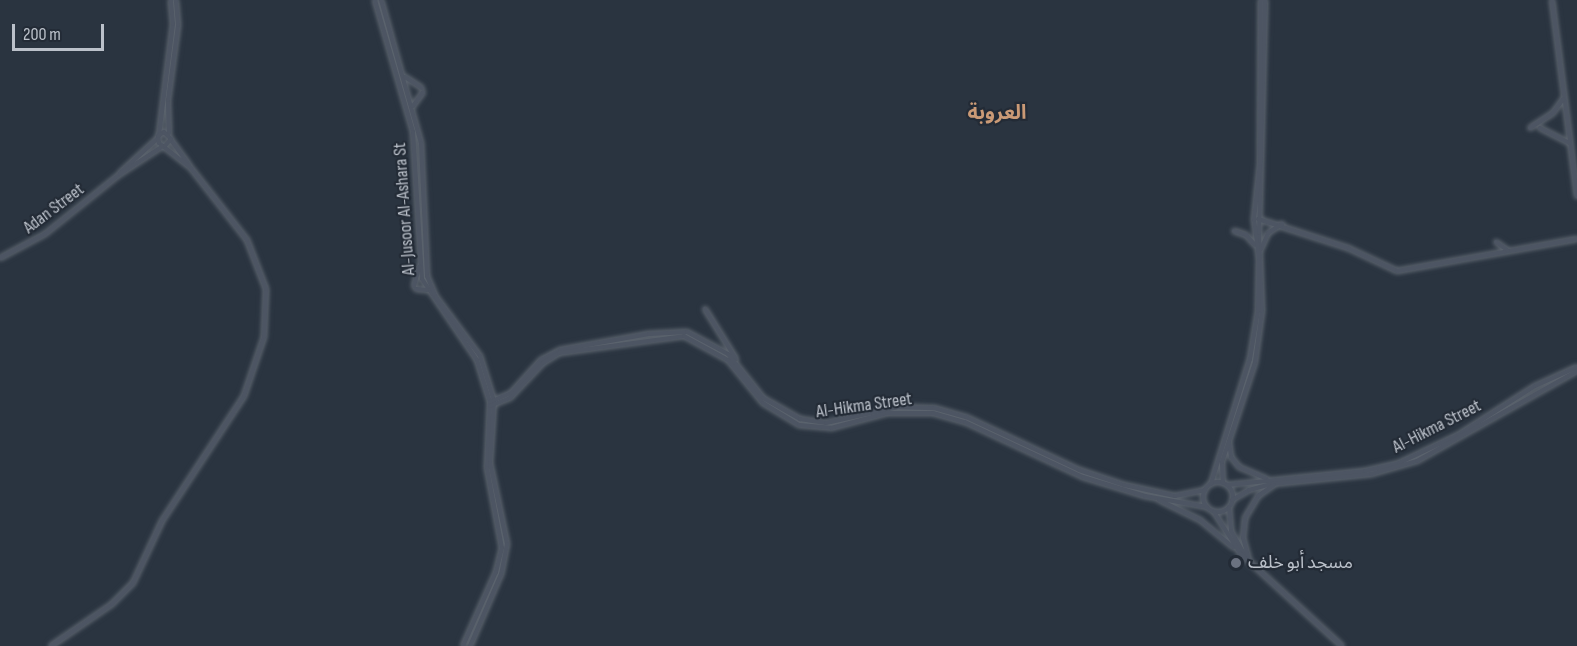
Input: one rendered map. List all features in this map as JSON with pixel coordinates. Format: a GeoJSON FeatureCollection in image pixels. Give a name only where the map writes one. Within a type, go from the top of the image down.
{"type":"FeatureCollection","features":[{"type":"Feature","properties":{"kind":"street"},"geometry":{"type":"LineString","coordinates":[[171,0],[173,24],[158,137],[164,146],[191,168]]}},
{"type":"Feature","properties":{"kind":"street"},"geometry":{"type":"LineString","coordinates":[[176,0],[178,10]]}},
{"type":"Feature","properties":{"kind":"street"},"geometry":{"type":"LineString","coordinates":[[51,646],[112,604],[134,583],[162,521],[244,396],[260,352],[268,299],[262,272],[240,228],[191,168],[169,134],[168,100],[181,0]]}},
{"type":"Feature","properties":{"kind":"street","name":"Al-Jusoor Al-Ashara St"},"geometry":{"type":"LineString","coordinates":[[375,0],[415,142],[420,266],[427,290],[477,360],[492,403],[494,418],[490,468],[506,550],[501,574],[470,646]]}},
{"type":"Feature","properties":{"kind":"street","name":"Al-Jusoor Al-Ashara St"},"geometry":{"type":"LineString","coordinates":[[381,0],[413,107],[422,151],[427,276],[436,297],[480,356],[493,393],[487,468],[502,548],[496,572],[463,646]]}},
{"type":"Feature","properties":{"kind":"street"},"geometry":{"type":"LineString","coordinates":[[1251,563],[1233,536],[1229,507],[1232,500],[1225,484],[1222,462],[1228,438],[1255,362],[1262,311],[1257,221],[1263,0]]}},
{"type":"Feature","properties":{"kind":"street"},"geometry":{"type":"LineString","coordinates":[[1552,0],[1577,196]]}},
{"type":"Feature","properties":{"kind":"street"},"geometry":{"type":"LineString","coordinates":[[403,76],[423,90],[413,107]]}},
{"type":"Feature","properties":{"kind":"street"},"geometry":{"type":"LineString","coordinates":[[400,89],[408,91]]}},
{"type":"Feature","properties":{"kind":"street"},"geometry":{"type":"LineString","coordinates":[[402,95],[408,91]]}},
{"type":"Feature","properties":{"kind":"street"},"geometry":{"type":"LineString","coordinates":[[1530,128],[1553,112],[1563,98]]}},
{"type":"Feature","properties":{"kind":"street"},"geometry":{"type":"LineString","coordinates":[[1539,128],[1569,143]]}},
{"type":"Feature","properties":{"kind":"street"},"geometry":{"type":"LineString","coordinates":[[158,137],[169,134]]}},
{"type":"Feature","properties":{"kind":"street","name":"Adan Street"},"geometry":{"type":"LineString","coordinates":[[0,258],[45,234],[120,174],[158,137]]}},
{"type":"Feature","properties":{"kind":"street","name":"Adan Street"},"geometry":{"type":"LineString","coordinates":[[120,174],[171,140]]}},
{"type":"Feature","properties":{"kind":"street"},"geometry":{"type":"LineString","coordinates":[[1257,221],[1269,220],[1282,224],[1396,271],[1577,239]]}},
{"type":"Feature","properties":{"kind":"street"},"geometry":{"type":"LineString","coordinates":[[1240,553],[1214,512],[1207,507],[1205,490],[1211,484],[1253,344],[1259,278],[1259,249],[1268,233],[1282,224]]}},
{"type":"Feature","properties":{"kind":"street"},"geometry":{"type":"LineString","coordinates":[[1234,231],[1246,235],[1259,249]]}},
{"type":"Feature","properties":{"kind":"street"},"geometry":{"type":"LineString","coordinates":[[1496,242],[1509,250]]}},
{"type":"Feature","properties":{"kind":"street"},"geometry":{"type":"LineString","coordinates":[[420,266],[415,288],[427,290]]}},
{"type":"Feature","properties":{"kind":"street"},"geometry":{"type":"LineString","coordinates":[[705,309],[738,363]]}},
{"type":"Feature","properties":{"kind":"street","name":"Al-Hikma Street"},"geometry":{"type":"LineString","coordinates":[[506,399],[549,354],[649,334],[678,331],[695,335],[738,363],[763,398],[789,416],[809,422],[845,421],[898,407],[934,408],[966,417],[1079,470],[1124,485],[1175,496],[1205,490]]}},
{"type":"Feature","properties":{"kind":"street","name":"Al-Hikma Street"},"geometry":{"type":"LineString","coordinates":[[492,403],[506,399],[543,363],[559,353],[684,336],[728,360],[763,403],[799,425],[831,428],[898,412],[933,413],[965,422],[1083,477],[1152,498],[1207,507]]}},
{"type":"Feature","properties":{"kind":"street","name":"Al-Hikma Street"},"geometry":{"type":"LineString","coordinates":[[1225,484],[1365,471],[1407,460],[1476,425],[1535,386],[1577,369]]}},
{"type":"Feature","properties":{"kind":"street","name":"Al-Hikma Street"},"geometry":{"type":"LineString","coordinates":[[1232,500],[1249,490],[1279,483],[1371,474],[1417,461],[1577,369]]}},
{"type":"Feature","properties":{"kind":"street"},"geometry":{"type":"LineString","coordinates":[[493,393],[506,399],[494,418]]}},
{"type":"Feature","properties":{"kind":"street"},"geometry":{"type":"LineString","coordinates":[[1228,438],[1231,457],[1239,468],[1271,480]]}},
{"type":"Feature","properties":{"kind":"street"},"geometry":{"type":"LineString","coordinates":[[1251,563],[1243,532],[1247,511],[1258,496],[1279,483]]}},
{"type":"Feature","properties":{"kind":"street"},"geometry":{"type":"LineString","coordinates":[[1211,484],[1225,484]]}},
{"type":"Feature","properties":{"kind":"street"},"geometry":{"type":"LineString","coordinates":[[1152,498],[1200,520],[1240,553],[1342,646]]}},
{"type":"Feature","properties":{"kind":"street"},"geometry":{"type":"LineString","coordinates":[[1214,512],[1229,507]]}},
{"type":"Feature","properties":{"kind":"place","name":"مسجد أبو خلف"},"geometry":{"type":"Point","coordinates":[1236,563]}},
{"type":"Feature","properties":{"kind":"district","name":"العروبة"},"geometry":{"type":"Point","coordinates":[997,113]}}]}
